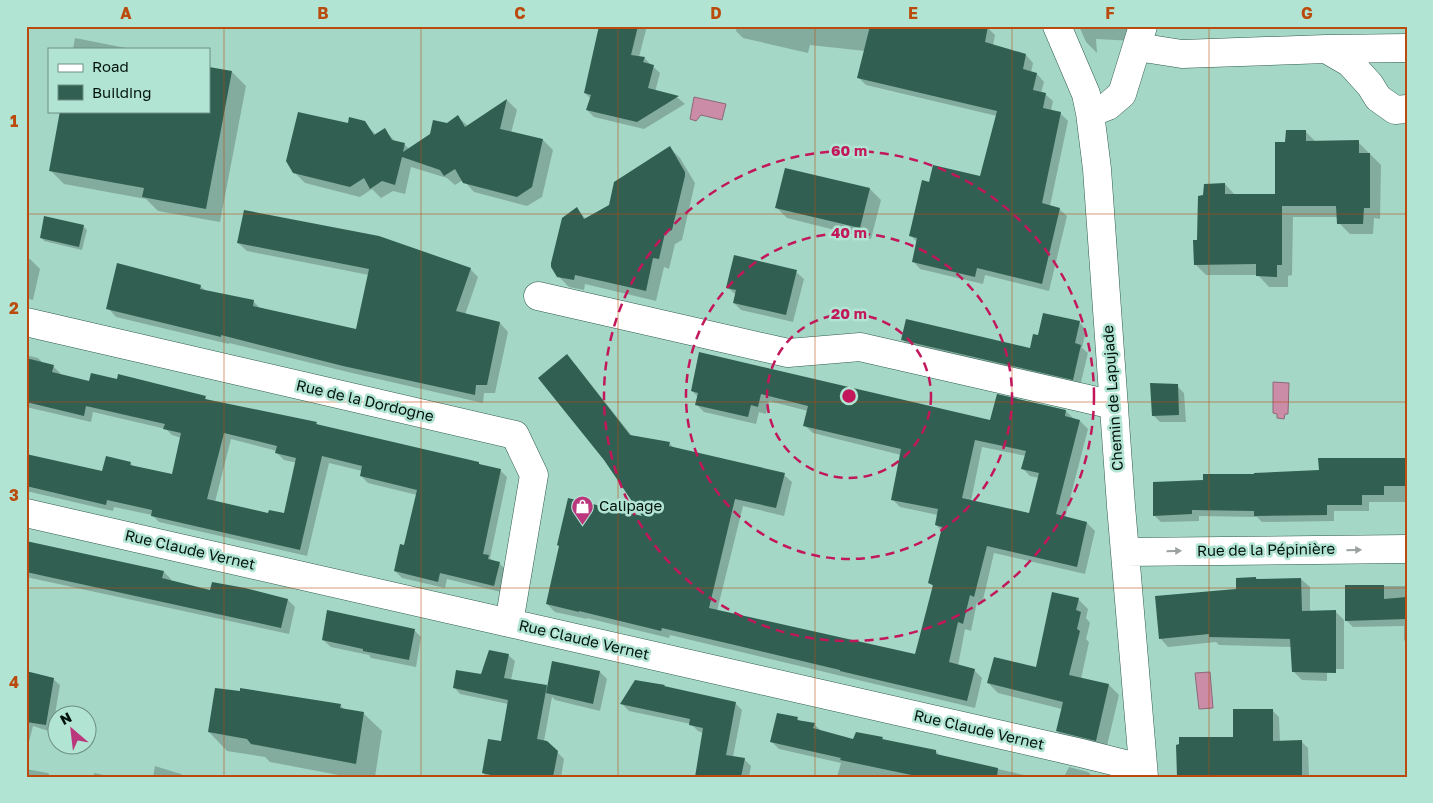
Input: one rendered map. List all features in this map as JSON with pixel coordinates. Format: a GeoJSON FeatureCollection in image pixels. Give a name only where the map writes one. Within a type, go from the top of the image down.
{"type":"FeatureCollection","features":[{"type":"Feature","properties":{"kind":"street","name":"Chemin de Lapujade"},"geometry":{"type":"LineString","coordinates":[[1056,26],[1086,94],[1097,169],[1143,771]]}},
{"type":"Feature","properties":{"kind":"street"},"geometry":{"type":"LineString","coordinates":[[1090,113],[1108,106],[1122,94],[1140,36],[1182,54],[1326,48],[1407,48]]}},
{"type":"Feature","properties":{"kind":"street"},"geometry":{"type":"LineString","coordinates":[[1326,48],[1350,63],[1378,98],[1395,110],[1407,109]]}},
{"type":"Feature","properties":{"kind":"street"},"geometry":{"type":"LineString","coordinates":[[538,296],[788,353],[860,347],[1114,404]]}},
{"type":"Feature","properties":{"kind":"street","name":"Rue de la Dordogne"},"geometry":{"type":"LineString","coordinates":[[26,322],[515,435],[534,475],[509,622]]}},
{"type":"Feature","properties":{"kind":"street","name":"Rue Claude Vernet"},"geometry":{"type":"LineString","coordinates":[[26,513],[1061,748],[1129,765],[1143,771]]}},
{"type":"Feature","properties":{"kind":"street","name":"Rue de la Pépinière"},"geometry":{"type":"LineString","coordinates":[[1125,552],[1407,549]]}},
{"type":"Feature","properties":{"kind":"shaded area"},"geometry":{"type":"Polygon","coordinates":[[[694,97],[726,104],[722,120],[701,115],[696,121],[690,119],[694,97]]]}},
{"type":"Feature","properties":{"kind":"shaded area"},"geometry":{"type":"Polygon","coordinates":[[[1273,382],[1289,383],[1288,414],[1285,414],[1284,419],[1277,418],[1277,414],[1273,413],[1273,382]]]}},
{"type":"Feature","properties":{"kind":"shaded area"},"geometry":{"type":"Polygon","coordinates":[[[1210,672],[1213,708],[1199,709],[1195,673],[1210,672]]]}},
{"type":"Feature","properties":{"kind":"building"},"geometry":{"type":"Polygon","coordinates":[[[599,26],[638,26],[631,55],[645,57],[643,62],[654,65],[648,88],[679,96],[637,122],[586,110],[591,95],[584,93],[599,26]]]}},
{"type":"Feature","properties":{"kind":"building"},"geometry":{"type":"Polygon","coordinates":[[[870,26],[988,26],[985,42],[1026,54],[1023,69],[1037,73],[1033,90],[1046,93],[1043,108],[1061,112],[1042,203],[1060,208],[1042,284],[977,268],[975,277],[912,262],[917,238],[909,236],[922,180],[929,182],[933,165],[980,176],[997,111],[857,78],[870,26]]]}},
{"type":"Feature","properties":{"kind":"building"},"geometry":{"type":"Polygon","coordinates":[[[210,67],[232,71],[206,209],[142,197],[144,188],[49,171],[60,112],[210,112],[210,67]]]}},
{"type":"Feature","properties":{"kind":"building"},"geometry":{"type":"Polygon","coordinates":[[[507,99],[500,129],[543,139],[532,187],[517,197],[463,183],[455,169],[444,176],[440,170],[402,157],[395,185],[382,181],[370,189],[364,178],[350,187],[293,173],[286,161],[298,112],[348,123],[349,117],[365,121],[374,135],[385,128],[392,140],[405,143],[403,152],[430,134],[433,120],[447,123],[458,115],[465,127],[507,99]]]}},
{"type":"Feature","properties":{"kind":"building"},"geometry":{"type":"Polygon","coordinates":[[[1286,130],[1306,130],[1306,141],[1359,140],[1359,153],[1370,153],[1370,208],[1364,208],[1363,224],[1337,224],[1336,206],[1282,206],[1282,265],[1277,265],[1277,277],[1256,276],[1256,264],[1194,265],[1193,240],[1197,240],[1198,196],[1203,195],[1204,184],[1225,183],[1225,194],[1275,194],[1275,142],[1285,142],[1286,130]]]}},
{"type":"Feature","properties":{"kind":"building"},"geometry":{"type":"Polygon","coordinates":[[[670,146],[685,172],[685,176],[672,230],[665,233],[659,259],[653,258],[646,291],[575,275],[574,280],[557,277],[551,267],[551,263],[562,218],[577,207],[584,219],[609,205],[614,182],[670,146]]]}},
{"type":"Feature","properties":{"kind":"building"},"geometry":{"type":"Polygon","coordinates":[[[785,168],[870,188],[860,228],[775,208],[785,168]]]}},
{"type":"Feature","properties":{"kind":"building"},"geometry":{"type":"Polygon","coordinates":[[[244,210],[379,236],[471,268],[456,311],[500,322],[487,385],[476,385],[475,395],[343,366],[221,335],[221,337],[106,309],[117,263],[201,285],[200,289],[254,300],[253,306],[356,329],[369,269],[237,243],[244,210]]]}},
{"type":"Feature","properties":{"kind":"building"},"geometry":{"type":"Polygon","coordinates":[[[44,216],[84,225],[79,247],[40,238],[44,216]]]}},
{"type":"Feature","properties":{"kind":"building"},"geometry":{"type":"Polygon","coordinates":[[[734,255],[797,270],[786,315],[733,303],[736,290],[726,288],[734,255]]]}},
{"type":"Feature","properties":{"kind":"building"},"geometry":{"type":"Polygon","coordinates":[[[1043,313],[1080,321],[1075,343],[1081,345],[1073,380],[901,340],[906,319],[1030,348],[1033,334],[1038,335],[1043,313]]]}},
{"type":"Feature","properties":{"kind":"building"},"geometry":{"type":"Polygon","coordinates":[[[699,352],[990,420],[997,394],[1066,410],[1065,416],[1080,420],[1056,514],[1087,522],[1077,567],[987,546],[974,597],[970,595],[963,624],[958,622],[949,662],[975,669],[967,701],[662,628],[661,631],[546,604],[568,498],[642,516],[604,460],[538,378],[567,354],[630,435],[670,442],[669,446],[785,473],[776,508],[735,499],[709,608],[915,654],[933,585],[928,583],[942,527],[935,525],[938,509],[891,500],[901,449],[803,426],[808,406],[761,394],[758,407],[751,405],[748,417],[695,405],[698,393],[691,391],[699,352]],[[975,440],[962,498],[1029,513],[1039,473],[1021,469],[1026,451],[975,440]]]}},
{"type":"Feature","properties":{"kind":"building"},"geometry":{"type":"Polygon","coordinates":[[[26,358],[54,365],[52,372],[89,381],[91,373],[117,379],[118,374],[206,396],[205,399],[317,422],[316,424],[479,462],[479,464],[501,469],[483,554],[489,555],[488,559],[500,562],[494,586],[440,573],[438,582],[394,571],[400,544],[404,545],[417,490],[360,476],[362,466],[322,456],[300,550],[151,516],[152,510],[107,500],[106,505],[26,486],[26,454],[102,471],[106,456],[131,462],[130,465],[172,474],[181,433],[163,429],[165,424],[86,406],[84,416],[26,402],[26,358]],[[224,433],[207,499],[268,513],[269,510],[284,513],[296,458],[275,453],[277,446],[224,433]]]}},
{"type":"Feature","properties":{"kind":"building"},"geometry":{"type":"Polygon","coordinates":[[[1150,383],[1178,384],[1179,415],[1152,416],[1150,383]]]}},
{"type":"Feature","properties":{"kind":"building"},"geometry":{"type":"Polygon","coordinates":[[[1318,458],[1407,458],[1407,486],[1384,486],[1384,495],[1362,495],[1362,505],[1327,505],[1327,515],[1254,516],[1254,511],[1192,510],[1192,514],[1153,516],[1153,482],[1203,480],[1203,474],[1254,474],[1319,470],[1318,458]]]}},
{"type":"Feature","properties":{"kind":"building"},"geometry":{"type":"Polygon","coordinates":[[[26,541],[164,571],[162,578],[210,590],[212,582],[288,599],[281,628],[26,572],[26,541]]]}},
{"type":"Feature","properties":{"kind":"building"},"geometry":{"type":"Polygon","coordinates":[[[1256,577],[1256,579],[1301,578],[1302,611],[1336,610],[1336,673],[1292,672],[1290,639],[1209,637],[1209,634],[1159,639],[1155,596],[1236,589],[1236,578],[1256,577]]]}},
{"type":"Feature","properties":{"kind":"building"},"geometry":{"type":"Polygon","coordinates":[[[1345,585],[1384,585],[1384,599],[1407,597],[1407,619],[1345,621],[1345,585]]]}},
{"type":"Feature","properties":{"kind":"building"},"geometry":{"type":"Polygon","coordinates":[[[1052,592],[1079,598],[1076,610],[1081,612],[1077,629],[1080,631],[1069,675],[1109,684],[1096,741],[1056,731],[1063,702],[987,683],[994,657],[1036,667],[1052,592]]]}},
{"type":"Feature","properties":{"kind":"building"},"geometry":{"type":"Polygon","coordinates":[[[327,610],[415,629],[409,660],[363,651],[363,649],[322,640],[327,610]]]}},
{"type":"Feature","properties":{"kind":"building"},"geometry":{"type":"Polygon","coordinates":[[[489,650],[509,654],[504,678],[547,685],[537,739],[547,741],[558,751],[553,777],[500,777],[482,773],[488,739],[501,741],[508,700],[453,688],[456,670],[481,674],[489,650]]]}},
{"type":"Feature","properties":{"kind":"building"},"geometry":{"type":"Polygon","coordinates":[[[552,661],[600,671],[593,704],[546,693],[552,661]]]}},
{"type":"Feature","properties":{"kind":"building"},"geometry":{"type":"Polygon","coordinates":[[[26,671],[54,678],[46,725],[26,722],[26,671]]]}},
{"type":"Feature","properties":{"kind":"building"},"geometry":{"type":"Polygon","coordinates":[[[635,680],[736,702],[726,755],[745,758],[741,777],[695,777],[703,728],[689,725],[690,719],[620,704],[635,680]]]}},
{"type":"Feature","properties":{"kind":"building"},"geometry":{"type":"Polygon","coordinates":[[[215,688],[240,691],[240,688],[341,704],[340,708],[364,712],[356,764],[251,744],[247,739],[208,732],[215,688]]]}},
{"type":"Feature","properties":{"kind":"building"},"geometry":{"type":"Polygon","coordinates":[[[1233,709],[1273,709],[1273,741],[1302,740],[1302,777],[1177,777],[1176,745],[1179,744],[1179,737],[1233,737],[1233,709]]]}},
{"type":"Feature","properties":{"kind":"building"},"geometry":{"type":"Polygon","coordinates":[[[777,713],[798,717],[797,720],[815,723],[813,728],[853,739],[856,732],[883,737],[882,739],[936,750],[936,754],[998,768],[997,777],[921,777],[840,760],[841,758],[770,742],[777,713]]]}},
{"type":"Feature","properties":{"kind":"place","name":"Calipage"},"geometry":{"type":"Point","coordinates":[583,525]}}]}
